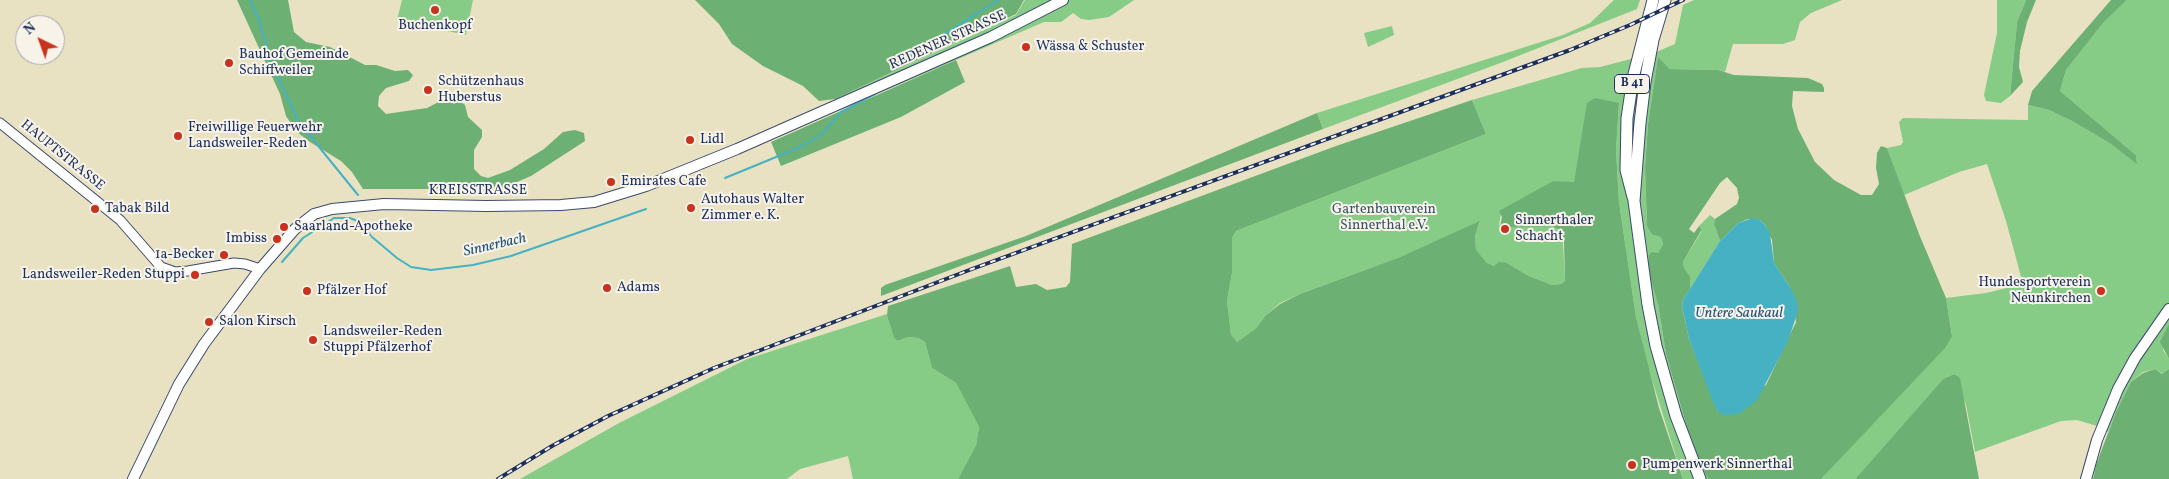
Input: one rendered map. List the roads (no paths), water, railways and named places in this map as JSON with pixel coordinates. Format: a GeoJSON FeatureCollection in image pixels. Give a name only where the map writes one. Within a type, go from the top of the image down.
{"type":"FeatureCollection","features":[{"type":"Feature","properties":{"kind":"highway","name":"B 41"},"geometry":{"type":"LineString","coordinates":[[1653,0],[1633,78],[1627,118],[1626,170],[1634,201],[1648,305],[1656,346],[1676,416],[1700,479]]}},
{"type":"Feature","properties":{"kind":"highway","name":"B 41"},"geometry":{"type":"LineString","coordinates":[[1634,201],[1645,82],[1653,40],[1665,0]]}},
{"type":"Feature","properties":{"kind":"main road","name":"REDENER STRASSE"},"geometry":{"type":"LineString","coordinates":[[842,103],[991,37],[1063,0]]}},
{"type":"Feature","properties":{"kind":"main road","name":"KREISSTRASSE"},"geometry":{"type":"LineString","coordinates":[[126,479],[170,396],[209,337],[260,269],[304,221],[314,214],[332,209],[384,204],[486,206],[561,205],[594,202],[646,186],[842,103]]}},
{"type":"Feature","properties":{"kind":"main road"},"geometry":{"type":"LineString","coordinates":[[2086,479],[2109,408],[2118,389],[2136,358],[2169,310]]}},
{"type":"Feature","properties":{"kind":"main road","name":"KREISSTRASSE"},"geometry":{"type":"LineString","coordinates":[[132,479],[179,384]]}},
{"type":"Feature","properties":{"kind":"street","name":"HAUPTSTRASSE"},"geometry":{"type":"LineString","coordinates":[[0,123],[120,220],[162,267],[175,272],[234,264],[245,264],[260,269]]}},
{"type":"Feature","properties":{"kind":"water","name":"Untere Saukaul"},"geometry":{"type":"Polygon","coordinates":[[[1753,218],[1760,220],[1770,234],[1774,263],[1797,301],[1798,311],[1788,341],[1757,400],[1739,414],[1724,415],[1718,412],[1713,402],[1689,339],[1682,306],[1683,300],[1720,241],[1738,223],[1753,218]]]}},
{"type":"Feature","properties":{"kind":"waterway","name":"Sinnerbach"},"geometry":{"type":"LineString","coordinates":[[250,0],[259,20],[271,62],[298,121],[358,195]]}},
{"type":"Feature","properties":{"kind":"waterway","name":"Sinnerbach"},"geometry":{"type":"LineString","coordinates":[[915,53],[998,0]]}},
{"type":"Feature","properties":{"kind":"waterway","name":"Sinnerbach"},"geometry":{"type":"LineString","coordinates":[[725,178],[798,148],[821,135],[841,112],[875,94]]}},
{"type":"Feature","properties":{"kind":"waterway","name":"Sinnerbach"},"geometry":{"type":"LineString","coordinates":[[282,262],[303,238],[334,218],[350,218],[360,222],[372,237],[397,258],[411,267],[431,270],[473,265],[511,256],[646,209]]}},
{"type":"Feature","properties":{"kind":"railway"},"geometry":{"type":"LineString","coordinates":[[498,479],[552,446],[608,416],[714,368],[972,269],[1570,50],[1683,0]]}},
{"type":"Feature","properties":{"kind":"place","name":"Buchenkopf"},"geometry":{"type":"Point","coordinates":[435,10]}},
{"type":"Feature","properties":{"kind":"place","name":"Wässa & Schuster"},"geometry":{"type":"Point","coordinates":[1026,47]}},
{"type":"Feature","properties":{"kind":"place","name":"Bauhof Gemeinde Schiffweiler"},"geometry":{"type":"Point","coordinates":[229,63]}},
{"type":"Feature","properties":{"kind":"place","name":"Schützenhaus Huberstus"},"geometry":{"type":"Point","coordinates":[428,90]}},
{"type":"Feature","properties":{"kind":"place","name":"Freiwillige Feuerwehr Landsweiler-Reden"},"geometry":{"type":"Point","coordinates":[178,136]}},
{"type":"Feature","properties":{"kind":"place","name":"Lidl"},"geometry":{"type":"Point","coordinates":[690,140]}},
{"type":"Feature","properties":{"kind":"place","name":"Emirates Cafe"},"geometry":{"type":"Point","coordinates":[611,182]}},
{"type":"Feature","properties":{"kind":"place","name":"Autohaus Walter Zimmer e. K."},"geometry":{"type":"Point","coordinates":[691,208]}},
{"type":"Feature","properties":{"kind":"place","name":"Tabak Bild"},"geometry":{"type":"Point","coordinates":[95,209]}},
{"type":"Feature","properties":{"kind":"place","name":"Saarland-Apotheke"},"geometry":{"type":"Point","coordinates":[284,227]}},
{"type":"Feature","properties":{"kind":"place","name":"Sinnerthaler Schacht"},"geometry":{"type":"Point","coordinates":[1505,229]}},
{"type":"Feature","properties":{"kind":"place","name":"Imbiss"},"geometry":{"type":"Point","coordinates":[277,239]}},
{"type":"Feature","properties":{"kind":"place","name":"1a-Becker"},"geometry":{"type":"Point","coordinates":[224,255]}},
{"type":"Feature","properties":{"kind":"place","name":"Landsweiler-Reden Stuppi"},"geometry":{"type":"Point","coordinates":[195,275]}},
{"type":"Feature","properties":{"kind":"place","name":"Adams"},"geometry":{"type":"Point","coordinates":[607,288]}},
{"type":"Feature","properties":{"kind":"place","name":"Pfälzer Hof"},"geometry":{"type":"Point","coordinates":[307,291]}},
{"type":"Feature","properties":{"kind":"place","name":"Hundesportverein Neunkirchen"},"geometry":{"type":"Point","coordinates":[2101,291]}},
{"type":"Feature","properties":{"kind":"place","name":"Salon Kirsch"},"geometry":{"type":"Point","coordinates":[209,322]}},
{"type":"Feature","properties":{"kind":"place","name":"Landsweiler-Reden Stuppi Pfälzerhof"},"geometry":{"type":"Point","coordinates":[313,340]}},
{"type":"Feature","properties":{"kind":"place","name":"Pumpenwerk Sinnerthal"},"geometry":{"type":"Point","coordinates":[1632,465]}},
{"type":"Feature","properties":{"kind":"park label","name":"Gartenbauverein Sinnerthal e.V."},"geometry":{"type":"Point","coordinates":[1384,218]}}]}
